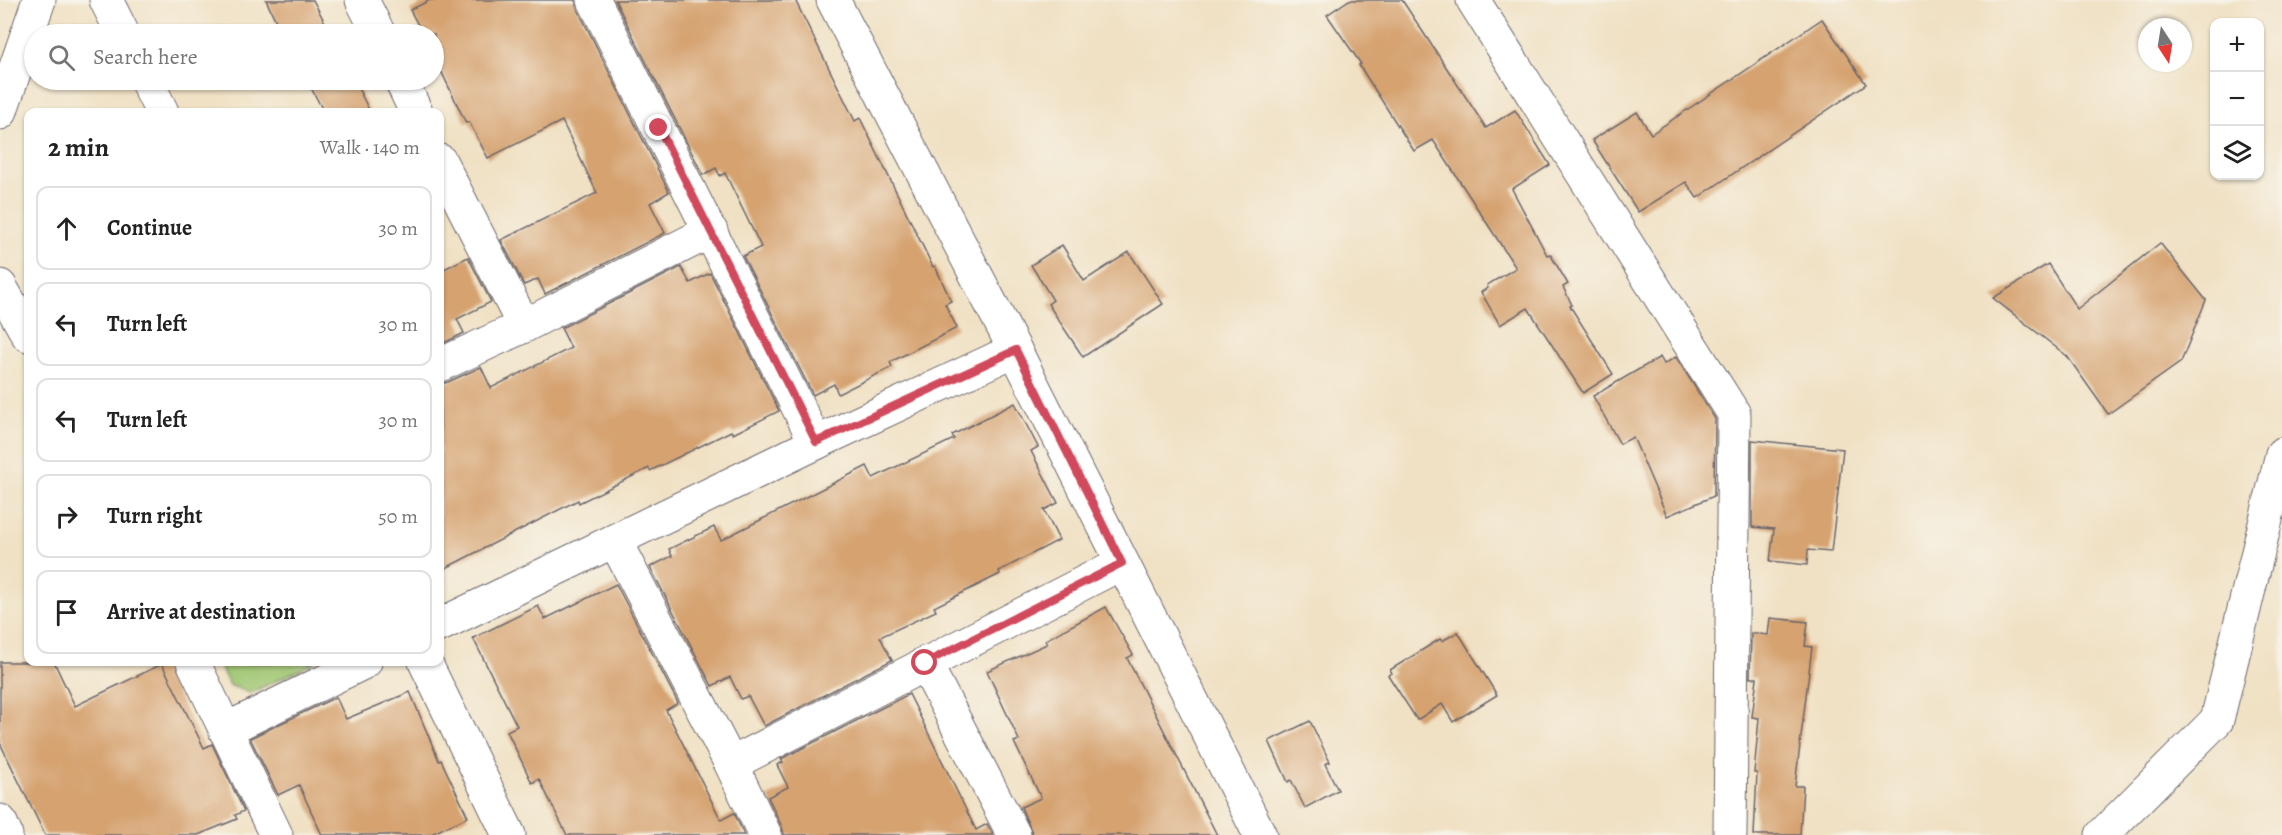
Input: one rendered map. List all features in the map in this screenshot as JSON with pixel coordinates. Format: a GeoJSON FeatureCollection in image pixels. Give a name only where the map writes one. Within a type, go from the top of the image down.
{"type":"FeatureCollection","features":[{"type":"Feature","properties":{"kind":"street"},"geometry":{"type":"LineString","coordinates":[[31,24],[39,0]]}},
{"type":"Feature","properties":{"kind":"street"},"geometry":{"type":"LineString","coordinates":[[106,0],[118,24]]}},
{"type":"Feature","properties":{"kind":"street"},"geometry":{"type":"LineString","coordinates":[[362,0],[374,24]]}},
{"type":"Feature","properties":{"kind":"street"},"geometry":{"type":"LineString","coordinates":[[594,0],[816,442]]}},
{"type":"Feature","properties":{"kind":"street"},"geometry":{"type":"LineString","coordinates":[[832,0],[1016,350],[1260,835]]}},
{"type":"Feature","properties":{"kind":"street"},"geometry":{"type":"LineString","coordinates":[[1473,0],[1734,414],[1730,835]]}},
{"type":"Feature","properties":{"kind":"street"},"geometry":{"type":"LineString","coordinates":[[0,113],[24,43]]}},
{"type":"Feature","properties":{"kind":"street"},"geometry":{"type":"LineString","coordinates":[[151,90],[160,108]]}},
{"type":"Feature","properties":{"kind":"street"},"geometry":{"type":"LineString","coordinates":[[406,90],[414,108]]}},
{"type":"Feature","properties":{"kind":"street"},"geometry":{"type":"LineString","coordinates":[[444,168],[524,327]]}},
{"type":"Feature","properties":{"kind":"street"},"geometry":{"type":"LineString","coordinates":[[444,363],[524,327],[711,231]]}},
{"type":"Feature","properties":{"kind":"street"},"geometry":{"type":"LineString","coordinates":[[0,286],[24,328]]}},
{"type":"Feature","properties":{"kind":"street"},"geometry":{"type":"LineString","coordinates":[[444,623],[816,442],[1016,350]]}},
{"type":"Feature","properties":{"kind":"street"},"geometry":{"type":"LineString","coordinates":[[2102,835],[2217,720],[2282,454]]}},
{"type":"Feature","properties":{"kind":"street"},"geometry":{"type":"LineString","coordinates":[[615,541],[731,764],[765,835]]}},
{"type":"Feature","properties":{"kind":"street"},"geometry":{"type":"LineString","coordinates":[[731,764],[1122,563]]}},
{"type":"Feature","properties":{"kind":"street"},"geometry":{"type":"LineString","coordinates":[[925,663],[1014,835]]}},
{"type":"Feature","properties":{"kind":"street"},"geometry":{"type":"LineString","coordinates":[[195,666],[276,835]]}},
{"type":"Feature","properties":{"kind":"street"},"geometry":{"type":"LineString","coordinates":[[225,730],[357,666]]}},
{"type":"Feature","properties":{"kind":"street"},"geometry":{"type":"LineString","coordinates":[[427,666],[509,835]]}},
{"type":"Feature","properties":{"kind":"street"},"geometry":{"type":"LineString","coordinates":[[0,821],[6,835]]}},
{"type":"Feature","properties":{"kind":"green space"},"geometry":{"type":"Polygon","coordinates":[[[220,666],[307,666],[250,693],[229,685],[220,666]]]}},
{"type":"Feature","properties":{"kind":"building"},"geometry":{"type":"Polygon","coordinates":[[[266,0],[313,0],[326,24],[277,24],[266,0]]]}},
{"type":"Feature","properties":{"kind":"building"},"geometry":{"type":"Polygon","coordinates":[[[430,0],[575,0],[669,192],[650,203],[665,233],[545,294],[538,279],[524,285],[501,240],[597,193],[562,121],[488,158],[469,122],[466,123],[444,77],[444,24],[418,24],[410,10],[430,0]]]}},
{"type":"Feature","properties":{"kind":"building"},"geometry":{"type":"Polygon","coordinates":[[[615,0],[795,0],[855,121],[860,118],[933,267],[935,266],[951,301],[945,304],[957,328],[890,362],[892,367],[838,394],[834,384],[813,395],[743,256],[761,247],[725,173],[720,176],[716,168],[703,175],[615,0]]]}},
{"type":"Feature","properties":{"kind":"building"},"geometry":{"type":"Polygon","coordinates":[[[1349,0],[1402,0],[1486,128],[1515,110],[1550,165],[1512,189],[1547,255],[1550,254],[1568,284],[1563,287],[1572,305],[1570,306],[1613,374],[1583,393],[1528,308],[1500,325],[1481,292],[1488,288],[1487,285],[1516,268],[1433,140],[1414,151],[1359,65],[1361,64],[1327,15],[1349,0]]]}},
{"type":"Feature","properties":{"kind":"building"},"geometry":{"type":"Polygon","coordinates":[[[1822,19],[1866,84],[1697,198],[1686,182],[1638,212],[1592,140],[1637,112],[1651,134],[1822,19]]]}},
{"type":"Feature","properties":{"kind":"building"},"geometry":{"type":"Polygon","coordinates":[[[312,90],[359,90],[368,108],[322,108],[312,90]]]}},
{"type":"Feature","properties":{"kind":"building"},"geometry":{"type":"Polygon","coordinates":[[[2160,243],[2206,300],[2181,362],[2108,414],[2067,356],[1993,298],[2048,264],[2077,309],[2160,243]]]}},
{"type":"Feature","properties":{"kind":"building"},"geometry":{"type":"Polygon","coordinates":[[[1062,245],[1084,281],[1129,252],[1163,304],[1083,357],[1048,304],[1053,300],[1031,265],[1062,245]]]}},
{"type":"Feature","properties":{"kind":"building"},"geometry":{"type":"Polygon","coordinates":[[[468,257],[491,302],[457,319],[464,333],[444,343],[444,269],[468,257]]]}},
{"type":"Feature","properties":{"kind":"building"},"geometry":{"type":"Polygon","coordinates":[[[681,267],[690,283],[710,273],[779,411],[733,434],[731,431],[650,471],[649,468],[579,503],[578,500],[444,569],[444,383],[481,367],[491,388],[571,348],[561,328],[681,267]]]}},
{"type":"Feature","properties":{"kind":"building"},"geometry":{"type":"Polygon","coordinates":[[[1660,357],[1664,364],[1676,357],[1715,419],[1714,496],[1667,516],[1633,437],[1620,444],[1593,396],[1660,357]]]}},
{"type":"Feature","properties":{"kind":"building"},"geometry":{"type":"Polygon","coordinates":[[[1015,403],[1038,447],[1031,451],[1058,503],[1044,510],[1059,540],[999,571],[1000,574],[934,607],[936,611],[880,637],[892,660],[764,726],[748,696],[741,699],[730,677],[712,686],[650,567],[672,556],[669,549],[714,527],[721,540],[867,466],[873,478],[954,439],[952,435],[1015,403]]]}},
{"type":"Feature","properties":{"kind":"building"},"geometry":{"type":"Polygon","coordinates":[[[1752,440],[1843,449],[1831,552],[1808,550],[1807,565],[1770,561],[1774,529],[1752,527],[1752,440]]]}},
{"type":"Feature","properties":{"kind":"building"},"geometry":{"type":"Polygon","coordinates":[[[616,584],[678,703],[666,710],[721,820],[734,813],[744,835],[567,835],[539,779],[532,783],[507,731],[517,726],[473,638],[538,606],[545,619],[616,584]]]}},
{"type":"Feature","properties":{"kind":"building"},"geometry":{"type":"Polygon","coordinates":[[[1106,607],[1133,655],[1127,658],[1217,835],[1033,835],[1021,807],[1041,798],[1014,742],[1019,740],[987,671],[1047,644],[1045,640],[1106,607]]]}},
{"type":"Feature","properties":{"kind":"building"},"geometry":{"type":"Polygon","coordinates":[[[1770,618],[1808,622],[1805,646],[1812,647],[1795,786],[1803,786],[1800,835],[1754,835],[1757,773],[1754,773],[1759,718],[1752,717],[1757,678],[1750,678],[1751,633],[1768,635],[1770,618]]]}},
{"type":"Feature","properties":{"kind":"building"},"geometry":{"type":"Polygon","coordinates":[[[1458,632],[1497,695],[1453,722],[1442,704],[1417,720],[1388,675],[1392,673],[1390,670],[1440,639],[1442,641],[1458,632]]]}},
{"type":"Feature","properties":{"kind":"building"},"geometry":{"type":"Polygon","coordinates":[[[0,662],[24,662],[24,666],[56,666],[75,706],[158,666],[163,666],[204,748],[212,744],[244,811],[235,815],[237,819],[198,835],[45,835],[0,743],[0,662]]]}},
{"type":"Feature","properties":{"kind":"building"},"geometry":{"type":"Polygon","coordinates":[[[410,692],[439,761],[441,760],[468,817],[429,835],[322,835],[299,785],[278,795],[250,738],[336,697],[346,719],[410,692]]]}},
{"type":"Feature","properties":{"kind":"building"},"geometry":{"type":"Polygon","coordinates":[[[909,694],[976,830],[987,824],[993,835],[784,835],[768,797],[788,787],[777,765],[783,762],[781,759],[909,694]]]}},
{"type":"Feature","properties":{"kind":"building"},"geometry":{"type":"Polygon","coordinates":[[[1310,721],[1330,762],[1325,764],[1338,790],[1305,808],[1291,780],[1288,782],[1269,741],[1310,721]]]}},
{"type":"Feature","properties":{"kind":"route"},"geometry":{"type":"LineString","coordinates":[[659,128],[816,442],[1016,350],[1122,563],[925,663]]}}]}
